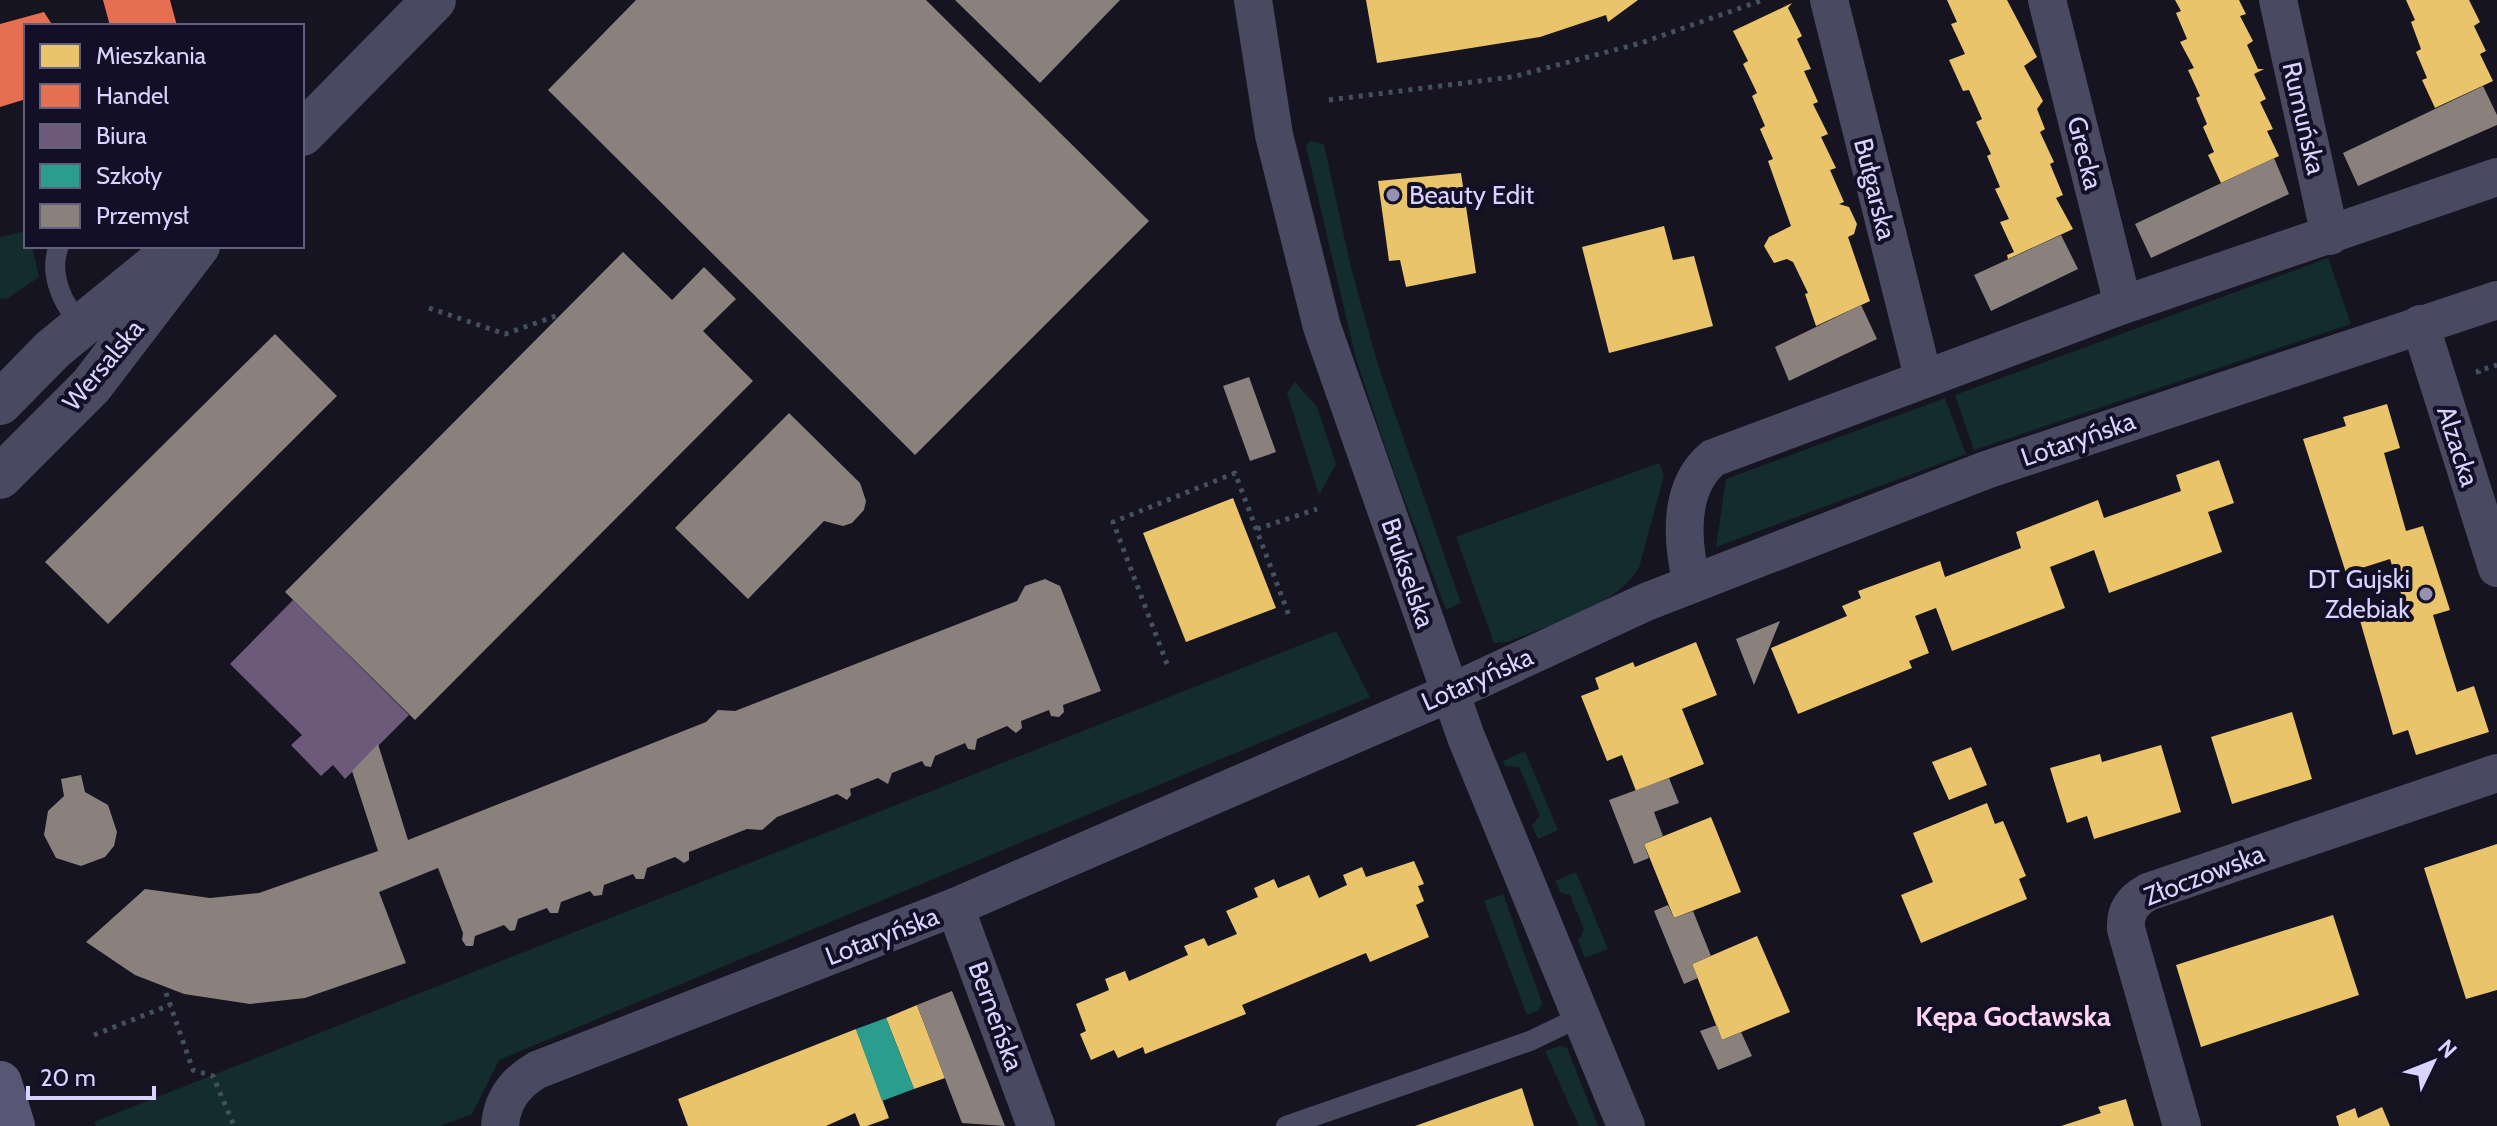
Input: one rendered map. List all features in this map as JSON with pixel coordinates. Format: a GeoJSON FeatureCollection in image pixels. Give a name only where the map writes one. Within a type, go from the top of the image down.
{"type":"FeatureCollection","features":[{"type":"Feature","properties":{"kind":"main road"},"geometry":{"type":"LineString","coordinates":[[0,1083],[13,1126]]}},
{"type":"Feature","properties":{"kind":"street"},"geometry":{"type":"LineString","coordinates":[[310,115],[434,0]]}},
{"type":"Feature","properties":{"kind":"street","name":"Brukselska"},"geometry":{"type":"LineString","coordinates":[[1253,0],[1274,135],[1322,327],[1450,693],[1626,1126]]}},
{"type":"Feature","properties":{"kind":"street","name":"Bułgarska"},"geometry":{"type":"LineString","coordinates":[[1829,0],[1923,377]]}},
{"type":"Feature","properties":{"kind":"street","name":"Grecka"},"geometry":{"type":"LineString","coordinates":[[2047,0],[2123,305]]}},
{"type":"Feature","properties":{"kind":"street","name":"Rumuńska"},"geometry":{"type":"LineString","coordinates":[[2278,0],[2330,236]]}},
{"type":"Feature","properties":{"kind":"street"},"geometry":{"type":"LineString","coordinates":[[1692,584],[1685,556],[1687,501],[1701,468],[1713,458],[1923,377],[2123,305],[2497,177]]}},
{"type":"Feature","properties":{"kind":"street","name":"Wersalska"},"geometry":{"type":"LineString","coordinates":[[0,403],[68,336],[177,248]]}},
{"type":"Feature","properties":{"kind":"street","name":"Wersalska"},"geometry":{"type":"LineString","coordinates":[[0,477],[91,386],[196,248]]}},
{"type":"Feature","properties":{"kind":"street","name":"Lotaryńska"},"geometry":{"type":"LineString","coordinates":[[500,1126],[501,1111],[510,1093],[537,1070],[955,907],[1450,693],[1692,584],[1986,470],[2497,300]]}},
{"type":"Feature","properties":{"kind":"street","name":"Alzacka"},"geometry":{"type":"LineString","coordinates":[[2420,324],[2497,568]]}},
{"type":"Feature","properties":{"kind":"street","name":"Wersalska"},"geometry":{"type":"LineString","coordinates":[[0,366],[68,336]]}},
{"type":"Feature","properties":{"kind":"street","name":"Złoczowska"},"geometry":{"type":"LineString","coordinates":[[2182,1126],[2126,929],[2126,914],[2133,903],[2148,892],[2497,773]]}},
{"type":"Feature","properties":{"kind":"street","name":"Berneńska"},"geometry":{"type":"LineString","coordinates":[[955,907],[1036,1126]]}},
{"type":"Feature","properties":{"kind":"lane"},"geometry":{"type":"LineString","coordinates":[[59,248],[55,275],[63,298],[68,336],[125,340]]}},
{"type":"Feature","properties":{"kind":"lane"},"geometry":{"type":"LineString","coordinates":[[1286,1126],[1530,1041],[1580,1017]]}},
{"type":"Feature","properties":{"kind":"path"},"geometry":{"type":"LineString","coordinates":[[1329,100],[1512,77],[1641,43],[1763,0]]}},
{"type":"Feature","properties":{"kind":"path"},"geometry":{"type":"LineString","coordinates":[[429,308],[505,334],[556,316]]}},
{"type":"Feature","properties":{"kind":"path"},"geometry":{"type":"LineString","coordinates":[[1167,664],[1113,522],[1235,473],[1290,618]]}},
{"type":"Feature","properties":{"kind":"path"},"geometry":{"type":"LineString","coordinates":[[1257,529],[1317,509]]}},
{"type":"Feature","properties":{"kind":"path"},"geometry":{"type":"LineString","coordinates":[[166,993],[193,1070],[213,1076],[234,1126]]}},
{"type":"Feature","properties":{"kind":"path"},"geometry":{"type":"LineString","coordinates":[[94,1035],[170,1005]]}},
{"type":"Feature","properties":{"kind":"green space"},"geometry":{"type":"Polygon","coordinates":[[[1310,141],[1324,144],[1351,268],[1378,365],[1461,603],[1446,610],[1391,464],[1356,359],[1306,146],[1310,141]]]}},
{"type":"Feature","properties":{"kind":"green space"},"geometry":{"type":"Polygon","coordinates":[[[24,231],[24,248],[32,248],[39,277],[8,298],[0,299],[0,237],[24,231]]]}},
{"type":"Feature","properties":{"kind":"green space"},"geometry":{"type":"Polygon","coordinates":[[[2328,258],[2351,324],[1974,450],[1955,395],[2328,258]]]}},
{"type":"Feature","properties":{"kind":"green space"},"geometry":{"type":"Polygon","coordinates":[[[1295,382],[1317,407],[1336,464],[1319,495],[1287,393],[1295,382]]]}},
{"type":"Feature","properties":{"kind":"green space"},"geometry":{"type":"Polygon","coordinates":[[[1945,398],[1966,454],[1716,547],[1726,479],[1945,398]]]}},
{"type":"Feature","properties":{"kind":"green space"},"geometry":{"type":"Polygon","coordinates":[[[1659,463],[1664,475],[1639,568],[1628,582],[1614,594],[1580,613],[1508,642],[1494,643],[1456,537],[1659,463]]]}},
{"type":"Feature","properties":{"kind":"green space"},"geometry":{"type":"Polygon","coordinates":[[[1336,631],[1370,697],[499,1060],[472,1114],[440,1126],[96,1126],[94,1122],[1336,631]]]}},
{"type":"Feature","properties":{"kind":"green space"},"geometry":{"type":"Polygon","coordinates":[[[1525,751],[1558,830],[1538,839],[1532,825],[1540,816],[1519,767],[1505,766],[1503,761],[1525,751]]]}},
{"type":"Feature","properties":{"kind":"green space"},"geometry":{"type":"Polygon","coordinates":[[[1576,872],[1608,949],[1585,958],[1578,941],[1584,930],[1570,895],[1561,893],[1555,881],[1576,872]]]}},
{"type":"Feature","properties":{"kind":"green space"},"geometry":{"type":"Polygon","coordinates":[[[1503,894],[1542,1003],[1539,1010],[1527,1015],[1484,901],[1503,894]]]}},
{"type":"Feature","properties":{"kind":"green space"},"geometry":{"type":"Polygon","coordinates":[[[1561,1046],[1567,1048],[1598,1126],[1579,1126],[1545,1051],[1561,1046]]]}},
{"type":"Feature","properties":{"kind":"building: Mieszkania"},"geometry":{"type":"Polygon","coordinates":[[[1366,0],[1638,0],[1608,22],[1606,15],[1540,37],[1377,63],[1366,0]]]}},
{"type":"Feature","properties":{"kind":"building: Mieszkania"},"geometry":{"type":"Polygon","coordinates":[[[1947,0],[2007,0],[2037,57],[2024,66],[2043,101],[2037,109],[2045,129],[2040,132],[2054,162],[2050,164],[2063,195],[2056,198],[2073,229],[2008,259],[2007,255],[2014,252],[2000,222],[2009,219],[1995,189],[2000,187],[1987,156],[1991,154],[1976,122],[1982,119],[1969,90],[1963,91],[1949,60],[1965,54],[1951,24],[1957,22],[1947,0]]]}},
{"type":"Feature","properties":{"kind":"building: Mieszkania"},"geometry":{"type":"Polygon","coordinates":[[[2175,0],[2239,0],[2246,14],[2240,16],[2253,41],[2247,45],[2258,69],[2264,69],[2254,74],[2266,99],[2260,102],[2273,129],[2267,131],[2279,156],[2221,183],[2208,155],[2214,152],[2203,127],[2207,124],[2196,98],[2200,96],[2188,70],[2194,68],[2180,42],[2187,39],[2176,13],[2181,11],[2175,0]]]}},
{"type":"Feature","properties":{"kind":"building: Mieszkania"},"geometry":{"type":"Polygon","coordinates":[[[2406,0],[2469,0],[2480,22],[2474,26],[2486,51],[2480,54],[2493,81],[2435,108],[2422,80],[2427,78],[2416,52],[2421,49],[2411,22],[2415,20],[2406,0]]]}},
{"type":"Feature","properties":{"kind":"building: Mieszkania"},"geometry":{"type":"Polygon","coordinates":[[[1792,3],[1788,8],[1802,36],[1797,39],[1811,69],[1804,71],[1818,102],[1813,104],[1828,134],[1821,137],[1836,168],[1830,170],[1844,202],[1839,204],[1849,207],[1857,224],[1854,234],[1848,237],[1870,301],[1816,326],[1805,294],[1808,293],[1793,262],[1787,259],[1774,263],[1764,246],[1769,237],[1791,226],[1768,161],[1773,159],[1760,129],[1765,126],[1752,96],[1757,93],[1743,64],[1748,61],[1733,31],[1792,3]]]}},
{"type":"Feature","properties":{"kind":"building: Mieszkania"},"geometry":{"type":"Polygon","coordinates":[[[1461,173],[1476,273],[1406,287],[1400,260],[1389,261],[1378,181],[1461,173]]]}},
{"type":"Feature","properties":{"kind":"building: Mieszkania"},"geometry":{"type":"Polygon","coordinates":[[[1664,226],[1673,260],[1694,256],[1713,326],[1609,353],[1582,247],[1664,226]]]}},
{"type":"Feature","properties":{"kind":"building: Mieszkania"},"geometry":{"type":"Polygon","coordinates":[[[2387,404],[2400,448],[2384,453],[2406,531],[2423,526],[2450,610],[2433,615],[2457,692],[2474,686],[2489,732],[2416,755],[2408,730],[2393,735],[2359,617],[2404,603],[2390,559],[2346,573],[2303,439],[2346,426],[2343,417],[2387,404]]]}},
{"type":"Feature","properties":{"kind":"building: Mieszkania"},"geometry":{"type":"Polygon","coordinates":[[[2219,460],[2234,503],[2208,512],[2222,552],[2109,593],[2094,550],[2050,567],[2065,608],[1952,651],[1936,608],[1915,616],[1929,653],[1909,661],[1912,668],[1798,714],[1771,648],[1847,616],[1842,606],[1861,598],[1858,591],[1940,561],[1945,577],[2021,548],[2016,532],[2098,500],[2104,518],[2181,491],[2176,475],[2219,460]]]}},
{"type":"Feature","properties":{"kind":"building: Mieszkania"},"geometry":{"type":"Polygon","coordinates":[[[1233,498],[1276,608],[1186,642],[1143,533],[1233,498]]]}},
{"type":"Feature","properties":{"kind":"building: Mieszkania"},"geometry":{"type":"Polygon","coordinates":[[[1696,642],[1717,695],[1682,709],[1704,764],[1636,791],[1622,755],[1607,761],[1581,696],[1599,689],[1595,678],[1633,662],[1635,667],[1696,642]]]}},
{"type":"Feature","properties":{"kind":"building: Mieszkania"},"geometry":{"type":"Polygon","coordinates":[[[2292,712],[2312,779],[2232,804],[2211,737],[2292,712]]]}},
{"type":"Feature","properties":{"kind":"building: Mieszkania"},"geometry":{"type":"Polygon","coordinates":[[[2161,745],[2181,812],[2094,839],[2087,816],[2067,823],[2050,768],[2100,754],[2102,762],[2161,745]]]}},
{"type":"Feature","properties":{"kind":"building: Mieszkania"},"geometry":{"type":"Polygon","coordinates":[[[1971,747],[1987,785],[1949,800],[1932,762],[1971,747]]]}},
{"type":"Feature","properties":{"kind":"building: Mieszkania"},"geometry":{"type":"Polygon","coordinates":[[[1987,803],[1995,824],[2003,821],[2026,876],[2019,879],[2027,899],[1921,943],[1901,895],[1933,882],[1913,833],[1987,803]]]}},
{"type":"Feature","properties":{"kind":"building: Mieszkania"},"geometry":{"type":"Polygon","coordinates":[[[1711,817],[1741,892],[1674,918],[1644,844],[1711,817]]]}},
{"type":"Feature","properties":{"kind":"building: Mieszkania"},"geometry":{"type":"Polygon","coordinates":[[[2497,844],[2497,990],[2466,999],[2424,868],[2497,844]]]}},
{"type":"Feature","properties":{"kind":"building: Mieszkania"},"geometry":{"type":"Polygon","coordinates":[[[1414,861],[1424,884],[1418,886],[1424,901],[1416,905],[1429,937],[1370,962],[1366,953],[1242,1005],[1246,1014],[1145,1054],[1143,1047],[1118,1058],[1114,1050],[1091,1060],[1080,1034],[1086,1031],[1076,1004],[1109,990],[1105,979],[1125,971],[1129,981],[1188,955],[1184,946],[1204,938],[1208,946],[1237,934],[1226,911],[1258,897],[1254,888],[1274,879],[1278,888],[1309,875],[1319,898],[1347,885],[1343,875],[1362,867],[1366,877],[1414,861]]]}},
{"type":"Feature","properties":{"kind":"building: Mieszkania"},"geometry":{"type":"Polygon","coordinates":[[[2333,915],[2359,995],[2201,1047],[2176,965],[2333,915]]]}},
{"type":"Feature","properties":{"kind":"building: Mieszkania"},"geometry":{"type":"Polygon","coordinates":[[[1757,936],[1790,1012],[1722,1040],[1692,964],[1757,936]]]}},
{"type":"Feature","properties":{"kind":"building: Mieszkania"},"geometry":{"type":"Polygon","coordinates":[[[917,1005],[945,1078],[914,1089],[886,1018],[917,1005]]]}},
{"type":"Feature","properties":{"kind":"building: Mieszkania"},"geometry":{"type":"Polygon","coordinates":[[[856,1029],[889,1118],[867,1126],[860,1126],[855,1113],[826,1126],[688,1126],[678,1099],[856,1029]]]}},
{"type":"Feature","properties":{"kind":"building: Mieszkania"},"geometry":{"type":"Polygon","coordinates":[[[1522,1088],[1534,1126],[1415,1126],[1522,1088]]]}},
{"type":"Feature","properties":{"kind":"building: Mieszkania"},"geometry":{"type":"Polygon","coordinates":[[[2126,1099],[2134,1126],[2061,1126],[2101,1113],[2098,1107],[2126,1099]]]}},
{"type":"Feature","properties":{"kind":"building: Mieszkania"},"geometry":{"type":"Polygon","coordinates":[[[2382,1107],[2390,1126],[2339,1126],[2336,1116],[2355,1108],[2358,1118],[2382,1107]]]}},
{"type":"Feature","properties":{"kind":"building: Handel"},"geometry":{"type":"Polygon","coordinates":[[[103,0],[170,0],[176,24],[109,24],[103,0]]]}},
{"type":"Feature","properties":{"kind":"building: Handel"},"geometry":{"type":"Polygon","coordinates":[[[44,12],[52,24],[24,24],[24,100],[0,107],[0,24],[44,12]]]}},
{"type":"Feature","properties":{"kind":"building: Biura"},"geometry":{"type":"Polygon","coordinates":[[[293,600],[409,715],[345,779],[333,765],[321,776],[291,745],[302,735],[230,664],[293,600]]]}},
{"type":"Feature","properties":{"kind":"building: Szkoły"},"geometry":{"type":"Polygon","coordinates":[[[886,1018],[914,1089],[882,1101],[856,1029],[886,1018]]]}},
{"type":"Feature","properties":{"kind":"building: Przemysł"},"geometry":{"type":"Polygon","coordinates":[[[636,0],[926,0],[1149,221],[915,455],[548,90],[636,0]]]}},
{"type":"Feature","properties":{"kind":"building: Przemysł"},"geometry":{"type":"Polygon","coordinates":[[[955,0],[1120,0],[1040,83],[955,0]]]}},
{"type":"Feature","properties":{"kind":"building: Przemysł"},"geometry":{"type":"Polygon","coordinates":[[[2483,86],[2497,115],[2497,125],[2358,186],[2343,153],[2483,86]]]}},
{"type":"Feature","properties":{"kind":"building: Przemysł"},"geometry":{"type":"Polygon","coordinates":[[[2274,158],[2289,194],[2151,258],[2135,224],[2274,158]]]}},
{"type":"Feature","properties":{"kind":"building: Przemysł"},"geometry":{"type":"Polygon","coordinates":[[[2061,235],[2078,269],[1991,311],[1974,275],[2061,235]]]}},
{"type":"Feature","properties":{"kind":"building: Przemysł"},"geometry":{"type":"Polygon","coordinates":[[[623,252],[672,300],[704,267],[736,299],[703,331],[753,381],[415,720],[285,592],[623,252]]]}},
{"type":"Feature","properties":{"kind":"building: Przemysł"},"geometry":{"type":"Polygon","coordinates":[[[1861,305],[1877,339],[1789,381],[1775,347],[1861,305]]]}},
{"type":"Feature","properties":{"kind":"building: Przemysł"},"geometry":{"type":"Polygon","coordinates":[[[275,334],[337,396],[108,624],[45,562],[275,334]]]}},
{"type":"Feature","properties":{"kind":"building: Przemysł"},"geometry":{"type":"Polygon","coordinates":[[[1249,377],[1276,452],[1250,461],[1223,386],[1249,377]]]}},
{"type":"Feature","properties":{"kind":"building: Przemysł"},"geometry":{"type":"Polygon","coordinates":[[[789,413],[860,483],[866,501],[864,510],[852,523],[843,526],[824,521],[748,599],[675,528],[789,413]]]}},
{"type":"Feature","properties":{"kind":"building: Przemysł"},"geometry":{"type":"Polygon","coordinates":[[[1045,579],[1060,586],[1101,691],[1063,705],[1064,712],[1059,717],[1051,716],[1049,710],[1021,721],[1022,728],[1016,733],[1007,726],[977,739],[975,750],[968,749],[965,743],[935,756],[931,767],[925,766],[922,761],[892,773],[888,784],[878,778],[850,789],[851,795],[847,800],[837,794],[777,817],[762,830],[747,829],[689,852],[689,860],[684,863],[675,857],[647,868],[644,879],[636,879],[633,874],[604,885],[602,895],[594,896],[590,891],[561,902],[558,913],[550,913],[547,908],[518,919],[515,930],[510,931],[504,925],[475,936],[473,946],[466,946],[462,940],[463,933],[438,868],[379,892],[406,963],[305,998],[250,1004],[184,994],[135,975],[86,942],[145,889],[210,898],[259,893],[378,851],[352,771],[378,744],[408,840],[706,722],[718,710],[735,711],[1017,601],[1025,586],[1045,579]]]}},
{"type":"Feature","properties":{"kind":"building: Przemysł"},"geometry":{"type":"Polygon","coordinates":[[[1780,621],[1754,685],[1736,639],[1780,621]]]}},
{"type":"Feature","properties":{"kind":"building: Przemysł"},"geometry":{"type":"Polygon","coordinates":[[[81,775],[85,792],[108,805],[117,832],[114,846],[105,857],[81,866],[56,858],[44,835],[48,811],[64,796],[61,779],[81,775]]]}},
{"type":"Feature","properties":{"kind":"building: Przemysł"},"geometry":{"type":"Polygon","coordinates":[[[1669,778],[1679,803],[1654,812],[1663,836],[1644,844],[1649,858],[1634,864],[1609,800],[1669,778]]]}},
{"type":"Feature","properties":{"kind":"building: Przemysł"},"geometry":{"type":"Polygon","coordinates":[[[1668,905],[1674,918],[1693,911],[1711,956],[1692,964],[1698,978],[1684,984],[1654,911],[1668,905]]]}},
{"type":"Feature","properties":{"kind":"building: Przemysł"},"geometry":{"type":"Polygon","coordinates":[[[952,991],[1005,1126],[962,1123],[917,1005],[952,991]]]}},
{"type":"Feature","properties":{"kind":"building: Przemysł"},"geometry":{"type":"Polygon","coordinates":[[[1717,1025],[1722,1040],[1741,1032],[1752,1056],[1718,1070],[1700,1031],[1717,1025]]]}},
{"type":"Feature","properties":{"kind":"place","name":"Beauty Edit"},"geometry":{"type":"Point","coordinates":[1393,195]}},
{"type":"Feature","properties":{"kind":"place","name":"DT Gujski Zdebiak"},"geometry":{"type":"Point","coordinates":[2426,594]}},
{"type":"Feature","properties":{"kind":"district","name":"Kępa Gocławska"},"geometry":{"type":"Point","coordinates":[2013,1016]}}]}
